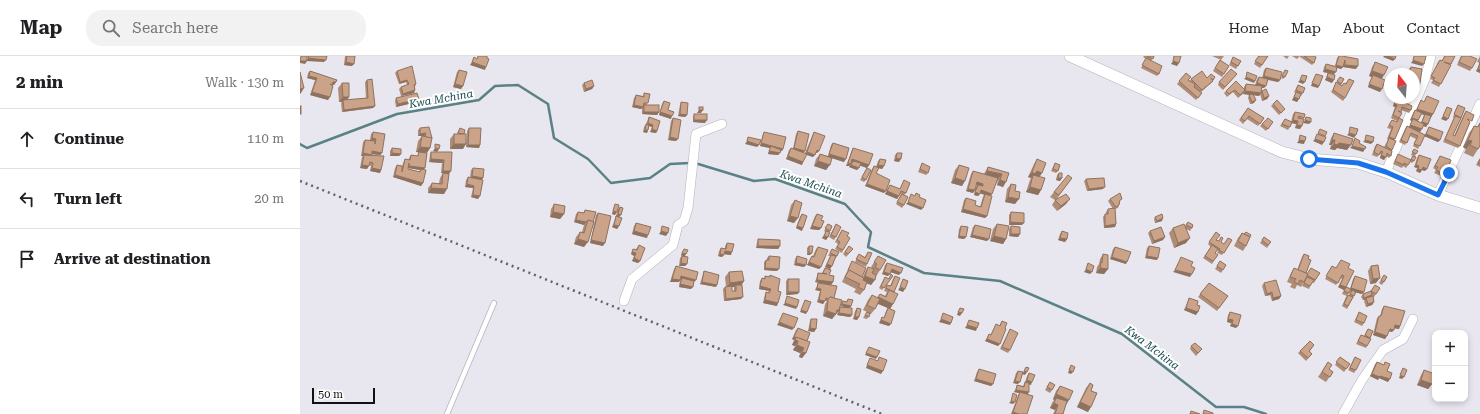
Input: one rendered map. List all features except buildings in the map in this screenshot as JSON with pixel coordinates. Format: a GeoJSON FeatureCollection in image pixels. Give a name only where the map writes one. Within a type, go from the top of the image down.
{"type":"FeatureCollection","features":[{"type":"Feature","properties":{"kind":"street"},"geometry":{"type":"LineString","coordinates":[[1070,56],[1282,152],[1309,159],[1358,163],[1386,172],[1438,195],[1480,208]]}},
{"type":"Feature","properties":{"kind":"street"},"geometry":{"type":"LineString","coordinates":[[1386,172],[1425,79],[1431,56]]}},
{"type":"Feature","properties":{"kind":"street"},"geometry":{"type":"LineString","coordinates":[[1438,195],[1480,106]]}},
{"type":"Feature","properties":{"kind":"street"},"geometry":{"type":"LineString","coordinates":[[624,301],[632,279],[673,245],[678,225],[684,221],[688,208],[696,134],[722,124]]}},
{"type":"Feature","properties":{"kind":"street"},"geometry":{"type":"LineString","coordinates":[[1343,414],[1362,380],[1383,350],[1403,339],[1413,319]]}},
{"type":"Feature","properties":{"kind":"lane"},"geometry":{"type":"LineString","coordinates":[[447,414],[494,303]]}},
{"type":"Feature","properties":{"kind":"waterway","name":"Kwa Mchina"},"geometry":{"type":"LineString","coordinates":[[300,144],[307,148],[397,114],[479,100],[495,86],[518,85],[548,104],[554,138],[588,159],[611,183],[650,178],[670,164],[690,163]]}},
{"type":"Feature","properties":{"kind":"waterway","name":"Kwa Mchina"},"geometry":{"type":"LineString","coordinates":[[695,163],[754,181],[775,179],[845,204],[871,232],[868,247],[924,273],[1000,281],[1122,334],[1216,407],[1244,407],[1266,414]]}},
{"type":"Feature","properties":{"kind":"railway"},"geometry":{"type":"LineString","coordinates":[[300,181],[882,414]]}},
{"type":"Feature","properties":{"kind":"route"},"geometry":{"type":"LineString","coordinates":[[1309,159],[1358,163],[1386,172],[1438,195],[1449,173]]}}]}
